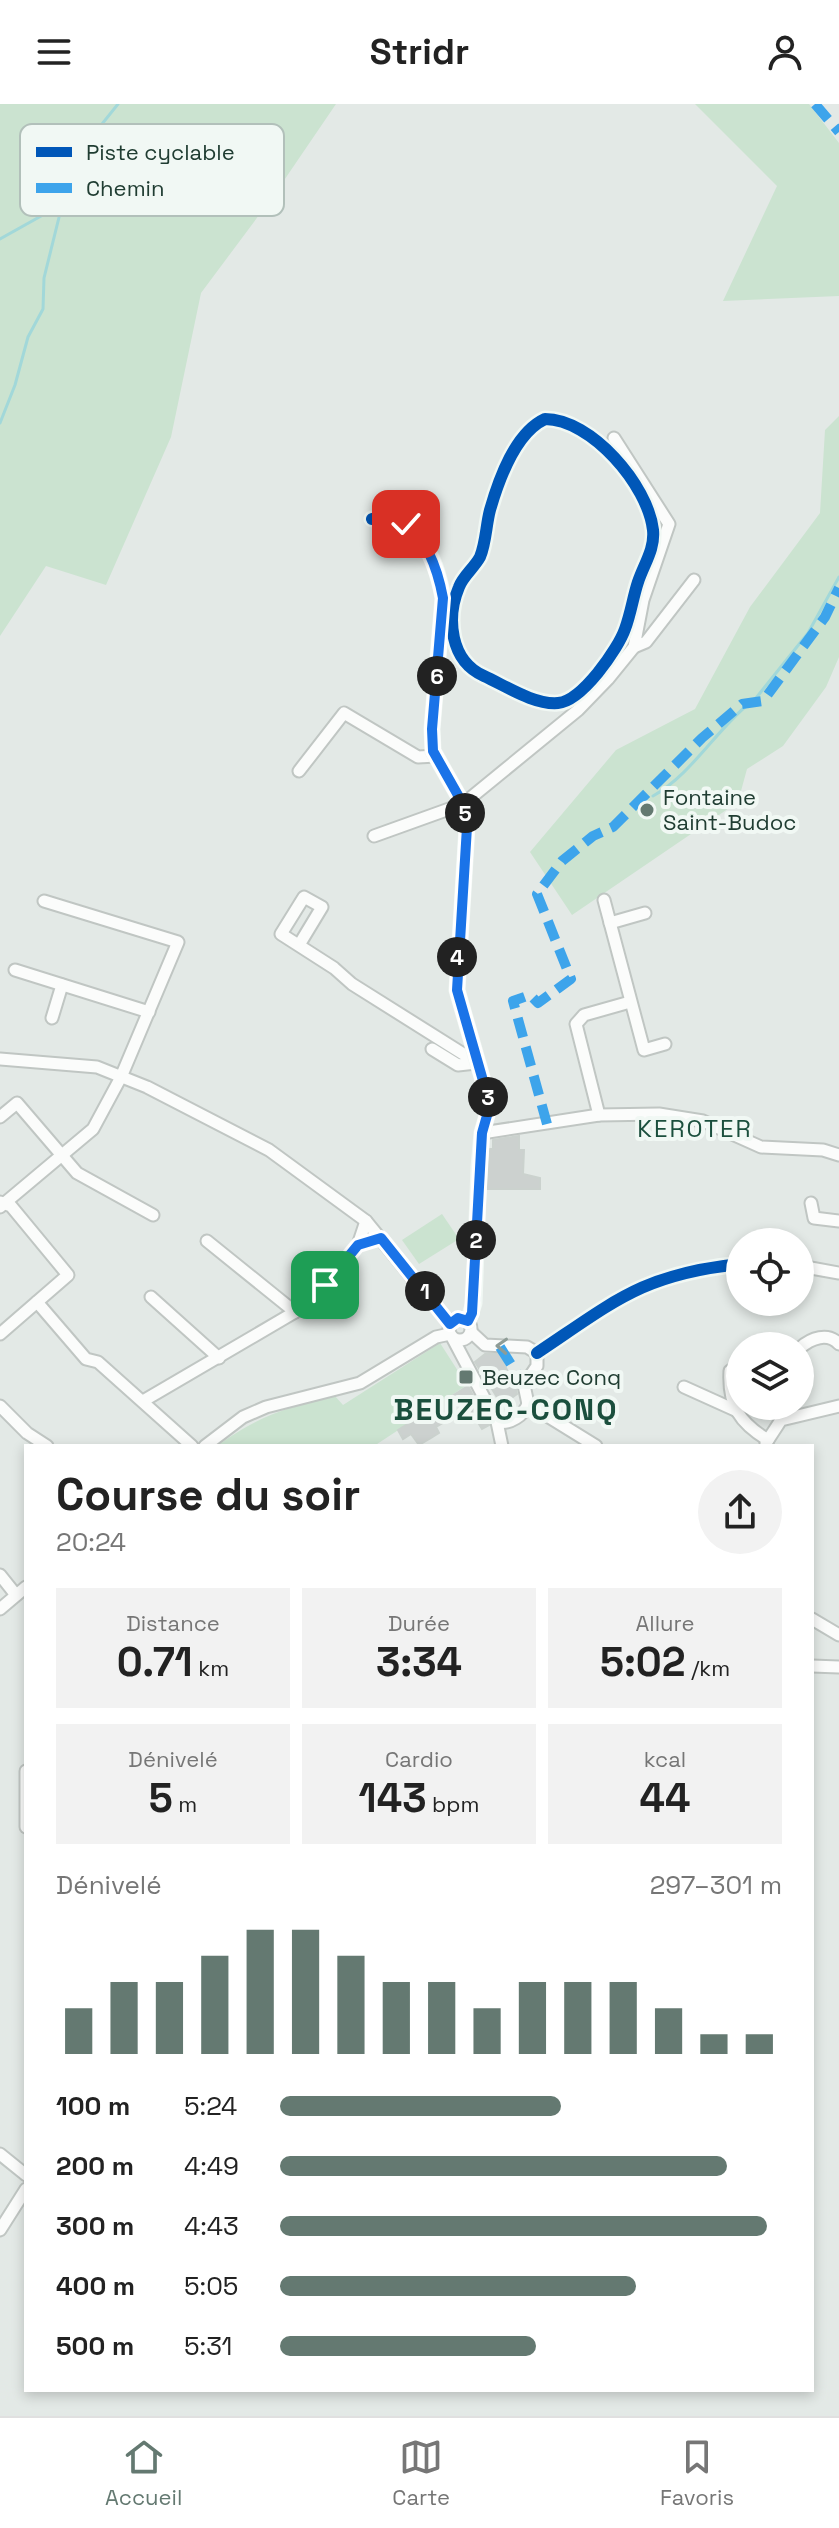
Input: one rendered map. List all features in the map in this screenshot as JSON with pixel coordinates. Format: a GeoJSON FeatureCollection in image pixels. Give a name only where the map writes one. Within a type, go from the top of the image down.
{"type":"FeatureCollection","features":[{"type":"Feature","properties":{"kind":"street"},"geometry":{"type":"LineString","coordinates":[[545,419],[572,424],[611,454],[630,480],[653,527],[652,547],[616,650],[586,685],[562,703],[544,702],[479,674],[455,647],[452,611],[459,584],[480,557],[490,509],[519,441],[534,424],[545,419]]}},
{"type":"Feature","properties":{"kind":"street"},"geometry":{"type":"LineString","coordinates":[[614,438],[669,524],[643,600],[634,647]]}},
{"type":"Feature","properties":{"kind":"street"},"geometry":{"type":"LineString","coordinates":[[372,519],[384,516],[406,524],[417,533],[429,554],[443,598],[432,729],[436,756],[463,804],[467,827],[457,990],[490,1105],[482,1133],[474,1303],[470,1327],[462,1341],[451,1332]]}},
{"type":"Feature","properties":{"kind":"street"},"geometry":{"type":"LineString","coordinates":[[374,836],[463,804],[578,710],[634,647],[646,642],[694,580]]}},
{"type":"Feature","properties":{"kind":"street"},"geometry":{"type":"LineString","coordinates":[[439,653],[455,647]]}},
{"type":"Feature","properties":{"kind":"street"},"geometry":{"type":"LineString","coordinates":[[299,771],[344,713],[418,757],[436,756]]}},
{"type":"Feature","properties":{"kind":"street"},"geometry":{"type":"LineString","coordinates":[[604,900],[644,1050],[665,1044]]}},
{"type":"Feature","properties":{"kind":"street"},"geometry":{"type":"LineString","coordinates":[[1,1204],[63,1157],[93,1129],[121,1077],[178,942],[44,901]]}},
{"type":"Feature","properties":{"kind":"street"},"geometry":{"type":"LineString","coordinates":[[610,923],[645,913]]}},
{"type":"Feature","properties":{"kind":"street"},"geometry":{"type":"LineString","coordinates":[[299,945],[352,984],[477,1063]]}},
{"type":"Feature","properties":{"kind":"street"},"geometry":{"type":"LineString","coordinates":[[15,970],[149,1012]]}},
{"type":"Feature","properties":{"kind":"street"},"geometry":{"type":"LineString","coordinates":[[52,1018],[62,985]]}},
{"type":"Feature","properties":{"kind":"street"},"geometry":{"type":"LineString","coordinates":[[599,1115],[576,1024],[584,1015],[630,1002]]}},
{"type":"Feature","properties":{"kind":"street"},"geometry":{"type":"LineString","coordinates":[[432,1049],[458,1065],[477,1063]]}},
{"type":"Feature","properties":{"kind":"street"},"geometry":{"type":"LineString","coordinates":[[0,1059],[97,1067],[121,1077],[269,1150],[366,1221],[451,1332],[497,1422],[502,1444]]}},
{"type":"Feature","properties":{"kind":"street"},"geometry":{"type":"LineString","coordinates":[[0,1117],[17,1103],[77,1173],[153,1215]]}},
{"type":"Feature","properties":{"kind":"street"},"geometry":{"type":"LineString","coordinates":[[482,1133],[599,1115],[684,1117],[721,1128],[761,1147],[783,1151],[823,1150],[839,1155]]}},
{"type":"Feature","properties":{"kind":"street"},"geometry":{"type":"LineString","coordinates":[[811,1203],[814,1218],[839,1221]]}},
{"type":"Feature","properties":{"kind":"street"},"geometry":{"type":"LineString","coordinates":[[0,1334],[68,1275],[11,1206],[1,1204]]}},
{"type":"Feature","properties":{"kind":"street"},"geometry":{"type":"LineString","coordinates":[[143,1401],[295,1312],[325,1285],[358,1245],[366,1221]]}},
{"type":"Feature","properties":{"kind":"street"},"geometry":{"type":"LineString","coordinates":[[358,1245],[381,1238]]}},
{"type":"Feature","properties":{"kind":"street"},"geometry":{"type":"LineString","coordinates":[[207,1241],[295,1312]]}},
{"type":"Feature","properties":{"kind":"street"},"geometry":{"type":"LineString","coordinates":[[537,1353],[608,1303],[641,1285],[680,1273],[726,1266]]}},
{"type":"Feature","properties":{"kind":"street"},"geometry":{"type":"LineString","coordinates":[[814,1269],[839,1273]]}},
{"type":"Feature","properties":{"kind":"street"},"geometry":{"type":"LineString","coordinates":[[151,1297],[219,1358]]}},
{"type":"Feature","properties":{"kind":"street"},"geometry":{"type":"LineString","coordinates":[[37,1302],[86,1359],[98,1362],[190,1444]]}},
{"type":"Feature","properties":{"kind":"street"},"geometry":{"type":"LineString","coordinates":[[208,1444],[243,1417],[266,1407],[360,1383],[436,1337],[451,1332],[458,1318],[485,1345],[527,1347],[537,1353]]}},
{"type":"Feature","properties":{"kind":"street"},"geometry":{"type":"LineString","coordinates":[[814,1339],[825,1337],[839,1344]]}},
{"type":"Feature","properties":{"kind":"street"},"geometry":{"type":"LineString","coordinates":[[497,1422],[508,1422],[523,1413],[528,1404],[524,1385],[537,1366],[537,1353]]}},
{"type":"Feature","properties":{"kind":"street"},"geometry":{"type":"LineString","coordinates":[[684,1387],[726,1406]]}},
{"type":"Feature","properties":{"kind":"street"},"geometry":{"type":"LineString","coordinates":[[528,1404],[593,1444]]}},
{"type":"Feature","properties":{"kind":"street"},"geometry":{"type":"LineString","coordinates":[[0,1406],[27,1433],[44,1444]]}},
{"type":"Feature","properties":{"kind":"street"},"geometry":{"type":"LineString","coordinates":[[741,1420],[766,1443],[781,1420],[839,1406]]}},
{"type":"Feature","properties":{"kind":"street"},"geometry":{"type":"LineString","coordinates":[[0,1575],[16,1595]]}},
{"type":"Feature","properties":{"kind":"street"},"geometry":{"type":"LineString","coordinates":[[0,1609],[24,1589]]}},
{"type":"Feature","properties":{"kind":"street"},"geometry":{"type":"LineString","coordinates":[[814,1620],[839,1635]]}},
{"type":"Feature","properties":{"kind":"street"},"geometry":{"type":"LineString","coordinates":[[814,1666],[839,1667]]}},
{"type":"Feature","properties":{"kind":"street"},"geometry":{"type":"LineString","coordinates":[[0,2154],[24,2173]]}},
{"type":"Feature","properties":{"kind":"street"},"geometry":{"type":"LineString","coordinates":[[0,2230],[24,2192]]}},
{"type":"Feature","properties":{"kind":"green space"},"geometry":{"type":"Polygon","coordinates":[[[0,104],[336,104],[284,180],[284,124],[20,124],[20,216],[258,216],[201,293],[171,437],[106,585],[46,566],[0,636],[0,104]]]}},
{"type":"Feature","properties":{"kind":"green space"},"geometry":{"type":"Polygon","coordinates":[[[695,104],[809,104],[839,143],[839,296],[723,301],[777,186],[695,104]]]}},
{"type":"Feature","properties":{"kind":"green space"},"geometry":{"type":"Polygon","coordinates":[[[839,416],[839,657],[826,687],[783,746],[747,769],[738,802],[572,915],[530,852],[616,750],[695,709],[750,607],[820,513],[825,430],[839,416]]]}},
{"type":"Feature","properties":{"kind":"green space"},"geometry":{"type":"Polygon","coordinates":[[[442,1214],[459,1239],[419,1264],[402,1240],[442,1214]]]}},
{"type":"Feature","properties":{"kind":"green space"},"geometry":{"type":"Polygon","coordinates":[[[440,1343],[467,1385],[377,1444],[220,1444],[246,1427],[287,1409],[335,1396],[343,1405],[440,1343]]]}},
{"type":"Feature","properties":{"kind":"building"},"geometry":{"type":"Polygon","coordinates":[[[519,1136],[519,1150],[524,1150],[523,1174],[540,1178],[540,1189],[487,1189],[489,1149],[493,1149],[493,1140],[519,1136]]]}},
{"type":"Feature","properties":{"kind":"building"},"geometry":{"type":"Polygon","coordinates":[[[485,1354],[499,1354],[516,1388],[517,1394],[502,1405],[475,1362],[485,1354]]]}},
{"type":"Feature","properties":{"kind":"building"},"geometry":{"type":"Polygon","coordinates":[[[468,1386],[489,1425],[482,1429],[464,1400],[444,1413],[448,1420],[436,1427],[439,1433],[421,1444],[411,1434],[403,1439],[398,1430],[468,1386]]]}},
{"type":"Feature","properties":{"kind":"waterway"},"geometry":{"type":"LineString","coordinates":[[102,124],[118,104]]}},
{"type":"Feature","properties":{"kind":"waterway"},"geometry":{"type":"LineString","coordinates":[[0,239],[41,216]]}},
{"type":"Feature","properties":{"kind":"waterway"},"geometry":{"type":"LineString","coordinates":[[0,423],[15,385],[28,337],[43,309],[44,278],[59,216]]}},
{"type":"Feature","properties":{"kind":"waterway"},"geometry":{"type":"LineString","coordinates":[[756,698],[808,633],[839,577]]}},
{"type":"Feature","properties":{"kind":"waterway"},"geometry":{"type":"LineString","coordinates":[[653,796],[690,766],[745,707]]}},
{"type":"Feature","properties":{"kind":"marked path"},"geometry":{"type":"LineString","coordinates":[[815,104],[839,132]]}},
{"type":"Feature","properties":{"kind":"marked path"},"geometry":{"type":"LineString","coordinates":[[547,1124],[513,1001],[530,995],[538,1003],[571,979],[537,894],[562,861],[593,836],[613,827],[702,738],[742,704],[763,701],[825,617],[839,588]]}},
{"type":"Feature","properties":{"kind":"marked path"},"geometry":{"type":"LineString","coordinates":[[500,1347],[524,1385]]}},
{"type":"Feature","properties":{"kind":"cycle path"},"geometry":{"type":"LineString","coordinates":[[545,419],[581,430],[614,458],[640,494],[653,530],[651,550],[621,638],[588,684],[558,703],[530,698],[473,669],[458,649],[452,625],[455,599],[461,583],[480,557],[484,546],[490,510],[503,471],[525,435],[545,419]]}},
{"type":"Feature","properties":{"kind":"cycle path"},"geometry":{"type":"LineString","coordinates":[[372,519],[401,521],[413,529],[430,554],[443,598],[432,729],[433,751],[463,804],[467,827],[457,990],[490,1105],[482,1133],[474,1303],[468,1321]]}},
{"type":"Feature","properties":{"kind":"cycle path"},"geometry":{"type":"LineString","coordinates":[[537,1353],[631,1293],[678,1275],[726,1266]]}},
{"type":"Feature","properties":{"kind":"place","name":"Fontaine Saint-Budoc"},"geometry":{"type":"Point","coordinates":[647,810]}},
{"type":"Feature","properties":{"kind":"place","name":"Beuzec Conq"},"geometry":{"type":"Point","coordinates":[466,1377]}},
{"type":"Feature","properties":{"kind":"district","name":"KEROTER"},"geometry":{"type":"Point","coordinates":[695,1129]}},
{"type":"Feature","properties":{"kind":"district","name":"BEUZEC-CONQ"},"geometry":{"type":"Point","coordinates":[506,1410]}},
{"type":"Feature","properties":{"kind":"route"},"geometry":{"type":"LineString","coordinates":[[325,1285],[358,1245],[381,1238],[450,1324],[458,1318],[468,1321],[474,1303],[479,1167],[482,1133],[490,1105],[461,1013],[457,990],[467,827],[463,804],[433,751],[432,729],[443,598],[440,580],[417,533],[406,524]]}}]}
